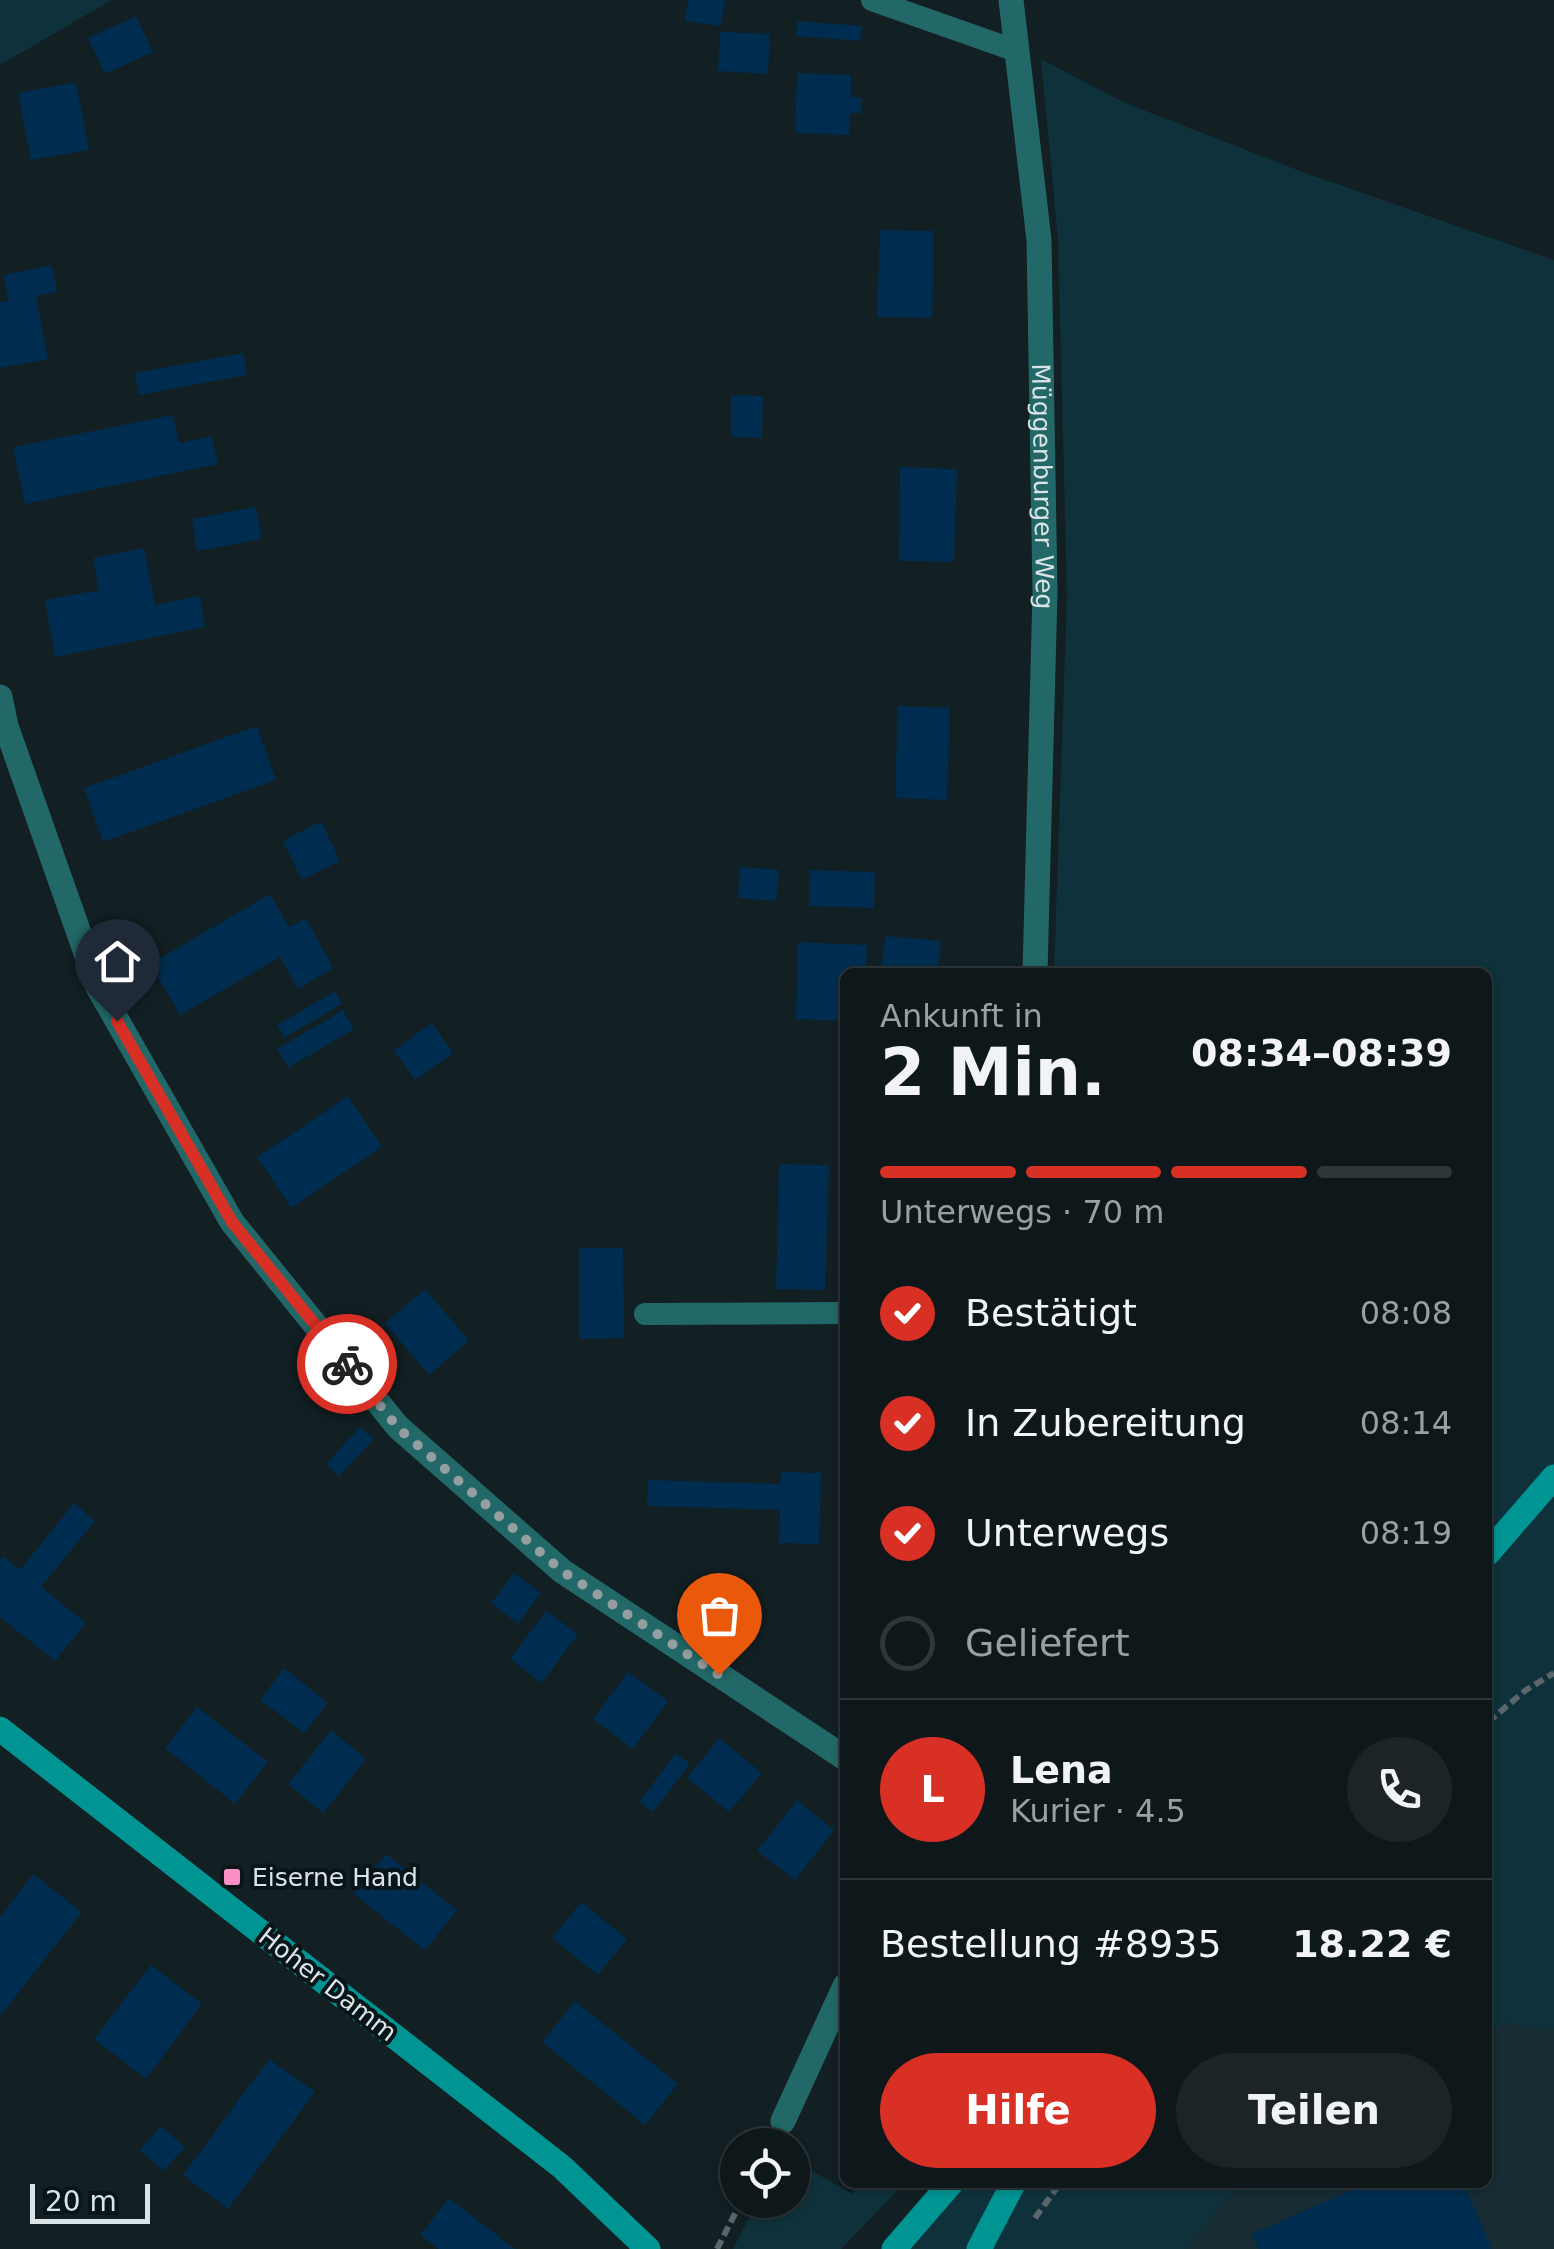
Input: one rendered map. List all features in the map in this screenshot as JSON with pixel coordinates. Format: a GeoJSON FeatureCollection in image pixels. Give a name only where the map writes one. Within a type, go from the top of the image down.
{"type":"FeatureCollection","features":[{"type":"Feature","properties":{"kind":"main road"},"geometry":{"type":"LineString","coordinates":[[1492,1548],[1554,1477]]}},
{"type":"Feature","properties":{"kind":"main road","name":"Hoher Damm"},"geometry":{"type":"LineString","coordinates":[[0,1729],[562,2168],[648,2249]]}},
{"type":"Feature","properties":{"kind":"main road"},"geometry":{"type":"LineString","coordinates":[[894,2249],[947,2188]]}},
{"type":"Feature","properties":{"kind":"main road"},"geometry":{"type":"LineString","coordinates":[[979,2249],[1011,2188]]}},
{"type":"Feature","properties":{"kind":"street","name":"Müggenburger Weg"},"geometry":{"type":"LineString","coordinates":[[1010,0],[1040,240],[1045,592],[1035,968]]}},
{"type":"Feature","properties":{"kind":"street"},"geometry":{"type":"LineString","coordinates":[[0,697],[6,726],[98,987],[232,1222],[398,1428],[562,1571],[840,1755]]}},
{"type":"Feature","properties":{"kind":"street"},"geometry":{"type":"LineString","coordinates":[[783,2120],[840,1997]]}},
{"type":"Feature","properties":{"kind":"lane"},"geometry":{"type":"LineString","coordinates":[[872,0],[1016,51]]}},
{"type":"Feature","properties":{"kind":"lane"},"geometry":{"type":"LineString","coordinates":[[644,1314],[840,1313]]}},
{"type":"Feature","properties":{"kind":"path"},"geometry":{"type":"LineString","coordinates":[[1492,1719],[1554,1673]]}},
{"type":"Feature","properties":{"kind":"path"},"geometry":{"type":"LineString","coordinates":[[717,2249],[733,2218]]}},
{"type":"Feature","properties":{"kind":"shaded area"},"geometry":{"type":"Polygon","coordinates":[[[0,0],[112,0],[0,65],[0,0]]]}},
{"type":"Feature","properties":{"kind":"shaded area"},"geometry":{"type":"Polygon","coordinates":[[[1041,59],[1123,102],[1300,171],[1554,260],[1554,2030],[1506,2023],[1492,2030],[1492,968],[1054,968],[1067,596],[1058,240],[1041,59]]]}},
{"type":"Feature","properties":{"kind":"shaded area"},"geometry":{"type":"Polygon","coordinates":[[[1506,2023],[1554,2030],[1554,2249],[1185,2249],[1237,2188],[1492,2188],[1492,2030],[1506,2023]]]}},
{"type":"Feature","properties":{"kind":"shaded area"},"geometry":{"type":"Polygon","coordinates":[[[810,2170],[852,2194],[855,2188],[900,2188],[841,2249],[733,2249],[749,2218],[810,2218],[810,2170]]]}},
{"type":"Feature","properties":{"kind":"shaded area"},"geometry":{"type":"Polygon","coordinates":[[[948,2188],[1237,2188],[1185,2249],[894,2249],[948,2188]]]}},
{"type":"Feature","properties":{"kind":"building"},"geometry":{"type":"Polygon","coordinates":[[[688,0],[725,0],[721,26],[685,21],[688,0]]]}},
{"type":"Feature","properties":{"kind":"building"},"geometry":{"type":"Polygon","coordinates":[[[136,16],[153,52],[105,74],[88,38],[136,16]]]}},
{"type":"Feature","properties":{"kind":"building"},"geometry":{"type":"Polygon","coordinates":[[[797,21],[862,26],[860,41],[796,36],[797,21]]]}},
{"type":"Feature","properties":{"kind":"building"},"geometry":{"type":"Polygon","coordinates":[[[720,32],[770,34],[768,74],[718,71],[720,32]]]}},
{"type":"Feature","properties":{"kind":"building"},"geometry":{"type":"Polygon","coordinates":[[[797,73],[851,75],[851,97],[862,98],[862,113],[850,113],[849,135],[795,133],[797,73]]]}},
{"type":"Feature","properties":{"kind":"building"},"geometry":{"type":"Polygon","coordinates":[[[76,82],[89,150],[31,160],[18,93],[76,82]]]}},
{"type":"Feature","properties":{"kind":"building"},"geometry":{"type":"Polygon","coordinates":[[[880,230],[934,231],[932,318],[877,317],[880,230]]]}},
{"type":"Feature","properties":{"kind":"building"},"geometry":{"type":"Polygon","coordinates":[[[52,265],[57,292],[36,296],[48,359],[0,368],[0,302],[8,301],[4,275],[52,265]]]}},
{"type":"Feature","properties":{"kind":"building"},"geometry":{"type":"Polygon","coordinates":[[[243,353],[247,375],[139,395],[135,373],[243,353]]]}},
{"type":"Feature","properties":{"kind":"building"},"geometry":{"type":"Polygon","coordinates":[[[731,395],[763,396],[762,438],[731,437],[731,395]]]}},
{"type":"Feature","properties":{"kind":"building"},"geometry":{"type":"Polygon","coordinates":[[[173,415],[179,443],[212,436],[218,464],[25,504],[13,447],[173,415]]]}},
{"type":"Feature","properties":{"kind":"building"},"geometry":{"type":"Polygon","coordinates":[[[900,467],[957,469],[954,562],[899,561],[900,467]]]}},
{"type":"Feature","properties":{"kind":"building"},"geometry":{"type":"Polygon","coordinates":[[[256,507],[262,539],[197,551],[192,519],[256,507]]]}},
{"type":"Feature","properties":{"kind":"building"},"geometry":{"type":"Polygon","coordinates":[[[144,548],[155,605],[200,596],[205,627],[55,657],[45,600],[99,590],[93,558],[144,548]]]}},
{"type":"Feature","properties":{"kind":"building"},"geometry":{"type":"Polygon","coordinates":[[[898,706],[950,708],[947,800],[895,798],[898,706]]]}},
{"type":"Feature","properties":{"kind":"building"},"geometry":{"type":"Polygon","coordinates":[[[257,726],[276,780],[103,842],[84,788],[257,726]]]}},
{"type":"Feature","properties":{"kind":"building"},"geometry":{"type":"Polygon","coordinates":[[[321,821],[340,861],[302,880],[283,841],[321,821]]]}},
{"type":"Feature","properties":{"kind":"building"},"geometry":{"type":"Polygon","coordinates":[[[740,867],[779,870],[776,901],[738,898],[740,867]]]}},
{"type":"Feature","properties":{"kind":"building"},"geometry":{"type":"Polygon","coordinates":[[[810,870],[875,872],[874,908],[809,906],[810,870]]]}},
{"type":"Feature","properties":{"kind":"building"},"geometry":{"type":"Polygon","coordinates":[[[270,894],[289,927],[306,918],[333,968],[298,989],[280,957],[180,1015],[150,964],[270,894]]]}},
{"type":"Feature","properties":{"kind":"building"},"geometry":{"type":"Polygon","coordinates":[[[885,936],[941,941],[938,968],[881,968],[885,936]]]}},
{"type":"Feature","properties":{"kind":"building"},"geometry":{"type":"Polygon","coordinates":[[[798,942],[867,945],[866,968],[840,968],[840,1021],[796,1019],[798,942]]]}},
{"type":"Feature","properties":{"kind":"building"},"geometry":{"type":"Polygon","coordinates":[[[335,991],[342,1004],[284,1038],[277,1025],[335,991]]]}},
{"type":"Feature","properties":{"kind":"building"},"geometry":{"type":"Polygon","coordinates":[[[343,1010],[354,1029],[288,1068],[277,1049],[343,1010]]]}},
{"type":"Feature","properties":{"kind":"building"},"geometry":{"type":"Polygon","coordinates":[[[432,1023],[453,1053],[415,1080],[394,1050],[432,1023]]]}},
{"type":"Feature","properties":{"kind":"building"},"geometry":{"type":"Polygon","coordinates":[[[348,1096],[382,1147],[291,1208],[257,1157],[348,1096]]]}},
{"type":"Feature","properties":{"kind":"building"},"geometry":{"type":"Polygon","coordinates":[[[779,1164],[829,1165],[825,1290],[776,1289],[779,1164]]]}},
{"type":"Feature","properties":{"kind":"building"},"geometry":{"type":"Polygon","coordinates":[[[579,1248],[623,1248],[624,1338],[579,1339],[579,1248]]]}},
{"type":"Feature","properties":{"kind":"building"},"geometry":{"type":"Polygon","coordinates":[[[425,1289],[469,1341],[429,1375],[385,1323],[425,1289]]]}},
{"type":"Feature","properties":{"kind":"building"},"geometry":{"type":"Polygon","coordinates":[[[360,1427],[374,1439],[339,1476],[326,1464],[360,1427]]]}},
{"type":"Feature","properties":{"kind":"building"},"geometry":{"type":"Polygon","coordinates":[[[781,1472],[821,1473],[819,1544],[779,1543],[780,1510],[647,1506],[648,1480],[780,1484],[781,1472]]]}},
{"type":"Feature","properties":{"kind":"building"},"geometry":{"type":"Polygon","coordinates":[[[74,1503],[95,1521],[41,1587],[86,1623],[55,1661],[0,1617],[0,1559],[3,1556],[20,1570],[74,1503]]]}},
{"type":"Feature","properties":{"kind":"building"},"geometry":{"type":"Polygon","coordinates":[[[514,1573],[541,1593],[518,1624],[491,1603],[514,1573]]]}},
{"type":"Feature","properties":{"kind":"building"},"geometry":{"type":"Polygon","coordinates":[[[546,1611],[578,1634],[542,1683],[510,1659],[546,1611]]]}},
{"type":"Feature","properties":{"kind":"building"},"geometry":{"type":"Polygon","coordinates":[[[284,1668],[328,1703],[304,1733],[260,1700],[284,1668]]]}},
{"type":"Feature","properties":{"kind":"building"},"geometry":{"type":"Polygon","coordinates":[[[628,1672],[668,1701],[633,1749],[593,1719],[628,1672]]]}},
{"type":"Feature","properties":{"kind":"building"},"geometry":{"type":"Polygon","coordinates":[[[197,1707],[268,1762],[235,1804],[165,1748],[197,1707]]]}},
{"type":"Feature","properties":{"kind":"building"},"geometry":{"type":"Polygon","coordinates":[[[331,1730],[366,1759],[323,1813],[288,1784],[331,1730]]]}},
{"type":"Feature","properties":{"kind":"building"},"geometry":{"type":"Polygon","coordinates":[[[719,1738],[762,1773],[729,1812],[687,1778],[719,1738]]]}},
{"type":"Feature","properties":{"kind":"building"},"geometry":{"type":"Polygon","coordinates":[[[676,1753],[690,1764],[653,1812],[639,1802],[676,1753]]]}},
{"type":"Feature","properties":{"kind":"building"},"geometry":{"type":"Polygon","coordinates":[[[797,1800],[834,1830],[795,1880],[757,1851],[797,1800]]]}},
{"type":"Feature","properties":{"kind":"building"},"geometry":{"type":"Polygon","coordinates":[[[386,1854],[457,1910],[425,1951],[354,1894],[386,1854]]]}},
{"type":"Feature","properties":{"kind":"building"},"geometry":{"type":"Polygon","coordinates":[[[33,1874],[82,1912],[0,2016],[0,1917],[33,1874]]]}},
{"type":"Feature","properties":{"kind":"building"},"geometry":{"type":"Polygon","coordinates":[[[581,1902],[627,1939],[598,1975],[552,1938],[581,1902]]]}},
{"type":"Feature","properties":{"kind":"building"},"geometry":{"type":"Polygon","coordinates":[[[151,1965],[202,2004],[146,2079],[94,2039],[151,1965]]]}},
{"type":"Feature","properties":{"kind":"building"},"geometry":{"type":"Polygon","coordinates":[[[575,2001],[678,2084],[645,2125],[542,2042],[575,2001]]]}},
{"type":"Feature","properties":{"kind":"building"},"geometry":{"type":"Polygon","coordinates":[[[269,2059],[315,2092],[228,2209],[183,2175],[269,2059]]]}},
{"type":"Feature","properties":{"kind":"building"},"geometry":{"type":"Polygon","coordinates":[[[161,2126],[185,2147],[163,2171],[140,2150],[161,2126]]]}},
{"type":"Feature","properties":{"kind":"building"},"geometry":{"type":"Polygon","coordinates":[[[1356,2188],[1466,2188],[1492,2249],[1259,2249],[1252,2234],[1356,2188]]]}},
{"type":"Feature","properties":{"kind":"building"},"geometry":{"type":"Polygon","coordinates":[[[449,2198],[515,2249],[439,2249],[420,2235],[449,2198]]]}},
{"type":"Feature","properties":{"kind":"way so far"},"geometry":{"type":"LineString","coordinates":[[347,1364],[398,1428],[562,1571],[719,1675]]}},
{"type":"Feature","properties":{"kind":"place","name":"Eiserne Hand"},"geometry":{"type":"Point","coordinates":[232,1877]}},
{"type":"Feature","properties":{"kind":"route"},"geometry":{"type":"LineString","coordinates":[[117,1021],[232,1222],[347,1364]]}}]}
